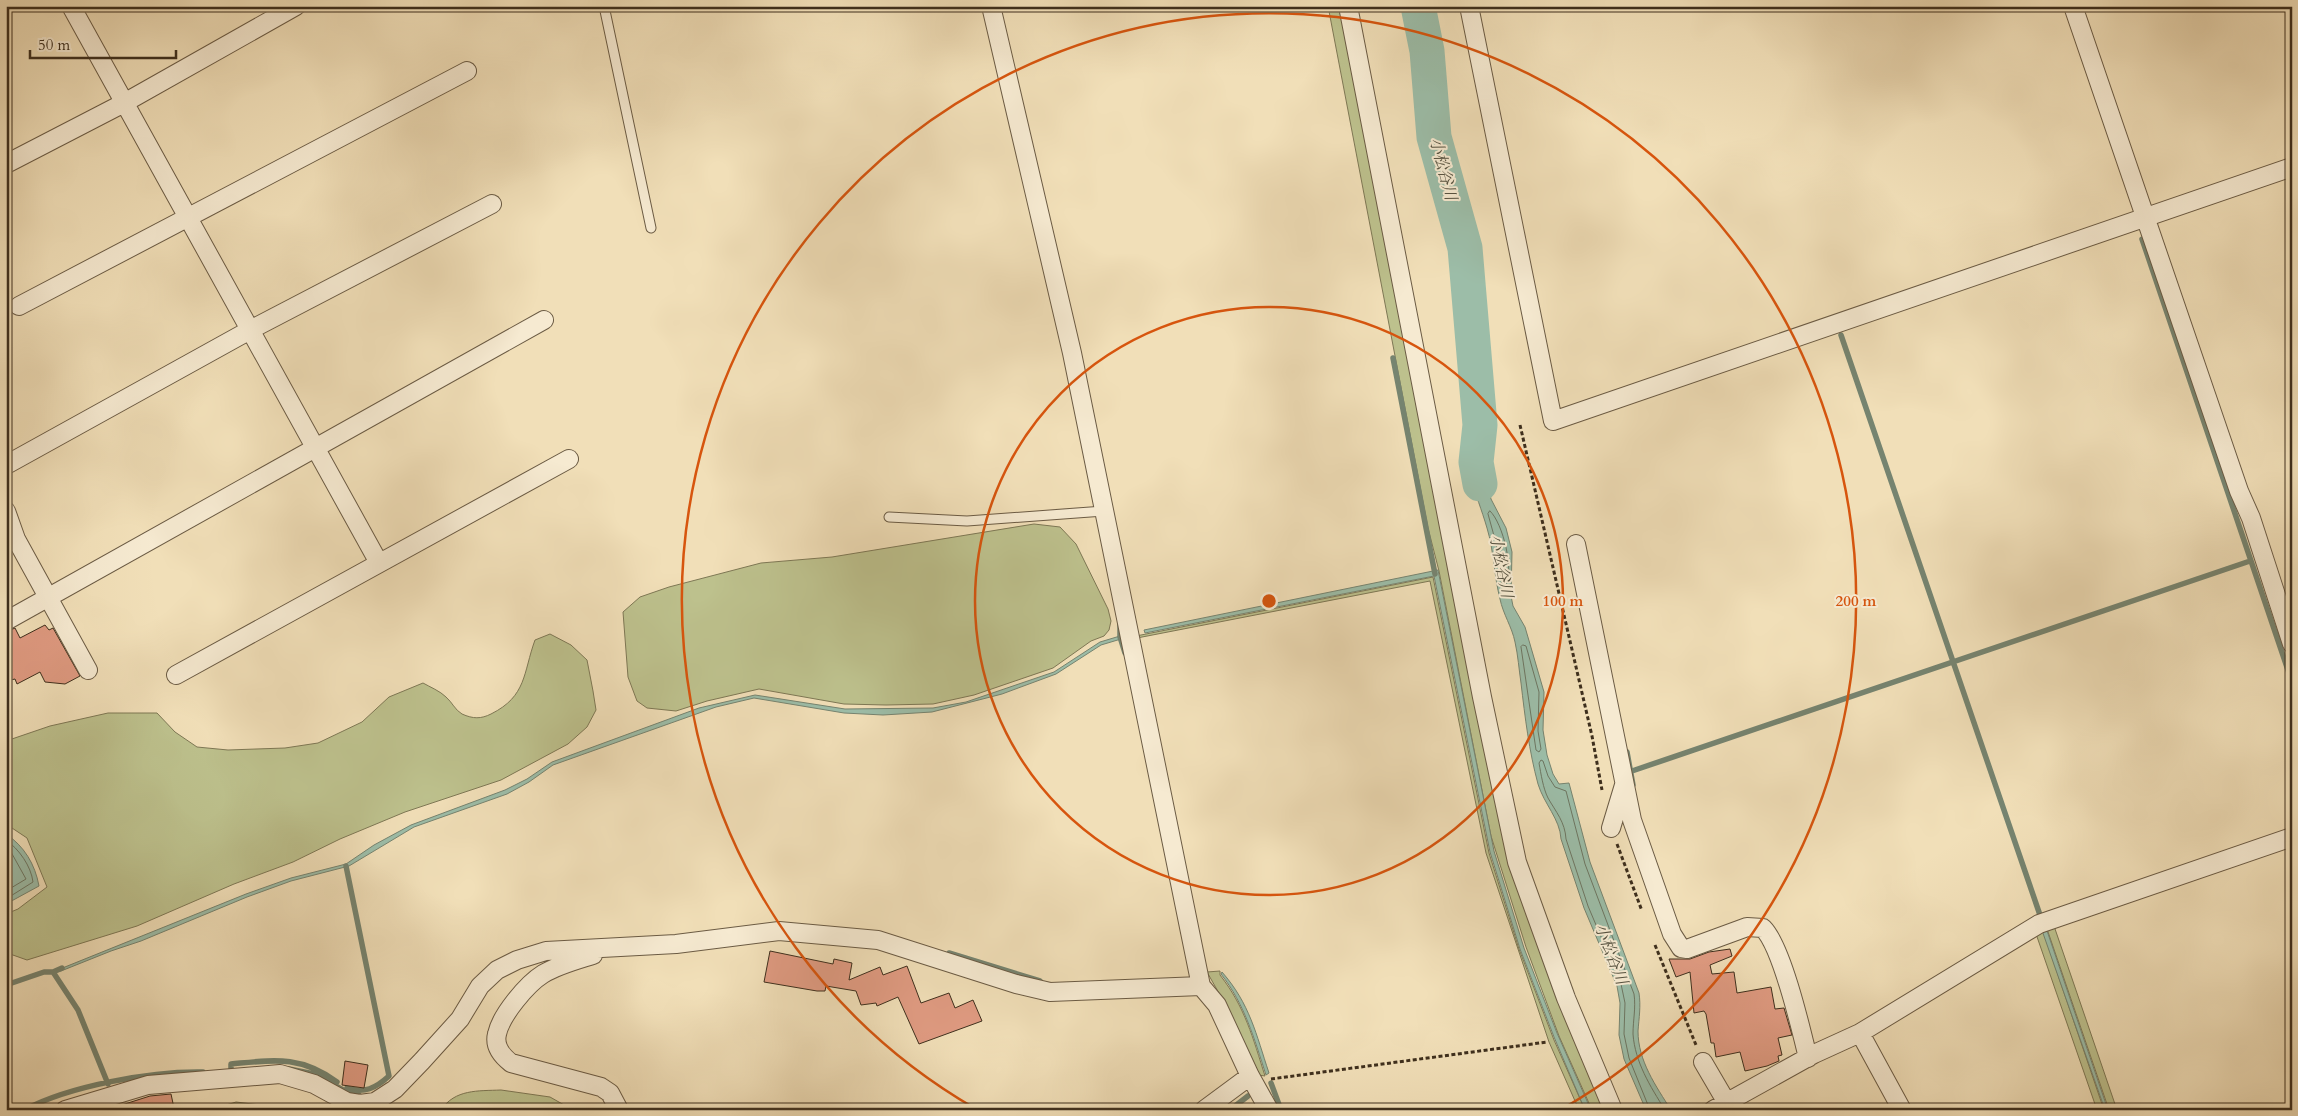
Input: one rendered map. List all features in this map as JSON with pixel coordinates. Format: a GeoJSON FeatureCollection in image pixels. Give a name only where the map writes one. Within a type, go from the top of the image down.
{"type":"FeatureCollection","features":[{"type":"Feature","properties":{"kind":"street"},"geometry":{"type":"LineString","coordinates":[[71,6],[379,563]]}},
{"type":"Feature","properties":{"kind":"street"},"geometry":{"type":"LineString","coordinates":[[6,164],[124,103],[296,6]]}},
{"type":"Feature","properties":{"kind":"street"},"geometry":{"type":"LineString","coordinates":[[991,6],[1072,353],[1201,986],[1217,1005],[1252,1080],[1269,1110]]}},
{"type":"Feature","properties":{"kind":"street"},"geometry":{"type":"LineString","coordinates":[[1348,6],[1482,697],[1517,862],[1566,998],[1613,1110]]}},
{"type":"Feature","properties":{"kind":"street"},"geometry":{"type":"LineString","coordinates":[[1469,6],[1553,421],[2292,167]]}},
{"type":"Feature","properties":{"kind":"street"},"geometry":{"type":"LineString","coordinates":[[2073,6],[2239,491],[2251,518],[2292,644]]}},
{"type":"Feature","properties":{"kind":"street"},"geometry":{"type":"LineString","coordinates":[[19,306],[467,71]]}},
{"type":"Feature","properties":{"kind":"street"},"geometry":{"type":"LineString","coordinates":[[6,465],[250,330],[492,204]]}},
{"type":"Feature","properties":{"kind":"street"},"geometry":{"type":"LineString","coordinates":[[6,621],[544,320]]}},
{"type":"Feature","properties":{"kind":"street"},"geometry":{"type":"LineString","coordinates":[[176,675],[568,459]]}},
{"type":"Feature","properties":{"kind":"street"},"geometry":{"type":"LineString","coordinates":[[6,511],[16,539],[88,670]]}},
{"type":"Feature","properties":{"kind":"street"},"geometry":{"type":"LineString","coordinates":[[1576,544],[1632,820],[1672,934],[1681,948],[1687,949],[1747,928],[1763,928],[1771,936],[1781,964],[1808,1058]]}},
{"type":"Feature","properties":{"kind":"street"},"geometry":{"type":"LineString","coordinates":[[1610,828],[1624,785]]}},
{"type":"Feature","properties":{"kind":"street"},"geometry":{"type":"LineString","coordinates":[[1703,1062],[1720,1106],[1808,1058],[1860,1033],[2043,923],[2292,837]]}},
{"type":"Feature","properties":{"kind":"street"},"geometry":{"type":"LineString","coordinates":[[65,1110],[148,1085],[280,1074],[314,1084],[347,1102],[360,1104],[375,1102],[395,1089],[422,1061],[460,1019],[480,986],[497,970],[517,960],[546,952],[676,944],[779,931],[878,940],[1016,984],[1050,992],[1201,986]]}},
{"type":"Feature","properties":{"kind":"street"},"geometry":{"type":"LineString","coordinates":[[610,949],[543,974],[525,988],[504,1018],[497,1034],[500,1054],[511,1062],[601,1087],[610,1093],[619,1110]]}},
{"type":"Feature","properties":{"kind":"street"},"geometry":{"type":"LineString","coordinates":[[1860,1033],[1902,1110]]}},
{"type":"Feature","properties":{"kind":"street"},"geometry":{"type":"LineString","coordinates":[[1204,1110],[1252,1080]]}},
{"type":"Feature","properties":{"kind":"lane"},"geometry":{"type":"LineString","coordinates":[[604,6],[651,228]]}},
{"type":"Feature","properties":{"kind":"lane"},"geometry":{"type":"LineString","coordinates":[[889,517],[967,521],[1104,511]]}},
{"type":"Feature","properties":{"kind":"path"},"geometry":{"type":"LineString","coordinates":[[1252,1080],[1548,1042]]}},
{"type":"Feature","properties":{"kind":"path"},"geometry":{"type":"LineString","coordinates":[[2082,1110],[2093,1106]]}},
{"type":"Feature","properties":{"kind":"shaded area"},"geometry":{"type":"Polygon","coordinates":[[[1328,6],[1340,6],[1505,822],[1611,1110],[1592,1110],[1559,1036],[1526,947],[1491,836],[1439,571],[1428,528],[1328,6]]]}},
{"type":"Feature","properties":{"kind":"shaded area"},"geometry":{"type":"Polygon","coordinates":[[[1034,524],[1060,527],[1076,544],[1108,609],[1111,621],[1109,630],[1104,636],[1091,641],[1053,668],[974,695],[933,704],[844,704],[759,689],[707,701],[676,711],[647,708],[637,701],[628,677],[623,612],[640,597],[669,587],[761,563],[832,557],[1034,524]]]}},
{"type":"Feature","properties":{"kind":"shaded area"},"geometry":{"type":"Polygon","coordinates":[[[1433,577],[1489,853],[1519,949],[1554,1040],[1585,1110],[1579,1110],[1549,1042],[1486,853],[1430,581],[1137,638],[1136,636],[1433,577]]]}},
{"type":"Feature","properties":{"kind":"shaded area"},"geometry":{"type":"Polygon","coordinates":[[[550,634],[571,645],[587,660],[593,691],[596,710],[587,727],[568,744],[501,780],[405,812],[340,839],[293,862],[234,884],[137,926],[27,960],[10,954],[6,948],[6,914],[18,909],[47,887],[27,838],[6,824],[6,741],[50,726],[108,713],[157,713],[175,732],[197,747],[228,750],[285,748],[318,743],[362,722],[389,697],[423,683],[444,695],[462,714],[473,718],[480,718],[503,707],[518,691],[535,640],[550,634]]]}},
{"type":"Feature","properties":{"kind":"shaded area"},"geometry":{"type":"Polygon","coordinates":[[[2053,923],[2117,1110],[2109,1110],[2046,926],[2053,923]]]}},
{"type":"Feature","properties":{"kind":"shaded area"},"geometry":{"type":"Polygon","coordinates":[[[2042,928],[2104,1110],[2097,1110],[2035,931],[2042,928]]]}},
{"type":"Feature","properties":{"kind":"shaded area"},"geometry":{"type":"Polygon","coordinates":[[[1220,971],[1220,975],[1242,1011],[1265,1076],[1258,1075],[1233,1018],[1207,972],[1220,971]]]}},
{"type":"Feature","properties":{"kind":"shaded area"},"geometry":{"type":"Polygon","coordinates":[[[501,1090],[550,1097],[573,1110],[441,1110],[453,1098],[468,1092],[501,1090]]]}},
{"type":"Feature","properties":{"kind":"shaded area"},"geometry":{"type":"Polygon","coordinates":[[[236,1102],[301,1110],[210,1110],[236,1102]]]}},
{"type":"Feature","properties":{"kind":"water"},"geometry":{"type":"Polygon","coordinates":[[[1475,430],[1487,455],[1484,471],[1491,499],[1506,528],[1512,552],[1511,596],[1513,606],[1525,627],[1544,692],[1543,730],[1547,755],[1553,774],[1559,784],[1569,783],[1590,862],[1639,993],[1638,1031],[1644,1063],[1671,1110],[1646,1110],[1624,1059],[1619,1035],[1620,1003],[1617,986],[1584,908],[1558,825],[1538,784],[1532,759],[1515,642],[1501,605],[1489,537],[1470,469],[1471,444],[1475,430]]]}},
{"type":"Feature","properties":{"kind":"water"},"geometry":{"type":"Polygon","coordinates":[[[1438,570],[1494,851],[1524,948],[1557,1033],[1591,1110],[1585,1110],[1554,1037],[1520,949],[1490,852],[1434,576],[1145,633],[1144,630],[1438,570]]]}},
{"type":"Feature","properties":{"kind":"water"},"geometry":{"type":"Polygon","coordinates":[[[1120,636],[1121,639],[1101,645],[1056,674],[1002,694],[932,712],[883,715],[844,713],[754,698],[716,707],[553,765],[529,782],[507,794],[414,827],[349,866],[291,881],[141,941],[61,971],[55,971],[246,894],[291,878],[346,864],[374,845],[411,825],[505,790],[527,779],[552,762],[699,708],[755,695],[845,709],[933,708],[966,702],[1054,672],[1100,642],[1120,636]]]}},
{"type":"Feature","properties":{"kind":"water"},"geometry":{"type":"Polygon","coordinates":[[[6,834],[28,856],[35,870],[39,886],[6,904],[6,834]]]}},
{"type":"Feature","properties":{"kind":"water"},"geometry":{"type":"Polygon","coordinates":[[[2039,911],[2108,1110],[2105,1110],[2038,919],[2039,911]]]}},
{"type":"Feature","properties":{"kind":"water"},"geometry":{"type":"Polygon","coordinates":[[[1222,972],[1232,984],[1246,1008],[1269,1073],[1266,1075],[1243,1010],[1221,974],[1222,972]]]}},
{"type":"Feature","properties":{"kind":"building"},"geometry":{"type":"Polygon","coordinates":[[[45,625],[49,630],[53,628],[80,676],[65,684],[45,682],[40,672],[17,684],[15,679],[6,681],[6,632],[15,628],[20,638],[45,625]]]}},
{"type":"Feature","properties":{"kind":"building"},"geometry":{"type":"Polygon","coordinates":[[[1730,949],[1732,956],[1710,965],[1712,974],[1734,972],[1737,993],[1771,987],[1775,1009],[1784,1008],[1792,1035],[1778,1038],[1782,1055],[1778,1056],[1779,1061],[1745,1071],[1740,1052],[1716,1057],[1714,1043],[1711,1043],[1706,1014],[1704,1011],[1694,1013],[1690,972],[1676,977],[1669,959],[1690,959],[1709,952],[1730,949]]]}},
{"type":"Feature","properties":{"kind":"building"},"geometry":{"type":"Polygon","coordinates":[[[770,951],[833,964],[834,959],[852,963],[849,980],[880,967],[883,975],[907,966],[921,1003],[949,993],[955,1008],[973,1000],[982,1021],[919,1044],[898,997],[877,1006],[876,1003],[861,1005],[856,991],[826,986],[825,991],[817,991],[764,982],[770,951]]]}},
{"type":"Feature","properties":{"kind":"building"},"geometry":{"type":"Polygon","coordinates":[[[345,1061],[368,1065],[364,1088],[342,1085],[345,1061]]]}},
{"type":"Feature","properties":{"kind":"building"},"geometry":{"type":"Polygon","coordinates":[[[171,1094],[174,1108],[163,1110],[106,1110],[150,1096],[171,1094]]]}},
{"type":"Feature","properties":{"kind":"waterway","name":"小松谷川"},"geometry":{"type":"LineString","coordinates":[[1418,6],[1427,51],[1434,137],[1465,248],[1480,425],[1476,462],[1480,484]]}},
{"type":"Feature","properties":{"kind":"waterway"},"geometry":{"type":"LineString","coordinates":[[2142,239],[2292,682]]}},
{"type":"Feature","properties":{"kind":"waterway"},"geometry":{"type":"LineString","coordinates":[[1841,335],[2041,918]]}},
{"type":"Feature","properties":{"kind":"waterway"},"geometry":{"type":"LineString","coordinates":[[1393,358],[1435,574]]}},
{"type":"Feature","properties":{"kind":"waterway"},"geometry":{"type":"LineString","coordinates":[[1632,771],[2250,561]]}},
{"type":"Feature","properties":{"kind":"waterway"},"geometry":{"type":"LineString","coordinates":[[1120,625],[1120,637],[1125,653]]}},
{"type":"Feature","properties":{"kind":"waterway"},"geometry":{"type":"LineString","coordinates":[[1627,752],[1633,785]]}},
{"type":"Feature","properties":{"kind":"waterway"},"geometry":{"type":"LineString","coordinates":[[346,866],[389,1076],[369,1089],[353,1090],[347,1088]]}},
{"type":"Feature","properties":{"kind":"waterway"},"geometry":{"type":"LineString","coordinates":[[949,953],[1040,981]]}},
{"type":"Feature","properties":{"kind":"waterway"},"geometry":{"type":"LineString","coordinates":[[62,968],[53,972],[78,1010],[108,1084]]}},
{"type":"Feature","properties":{"kind":"waterway"},"geometry":{"type":"LineString","coordinates":[[6,985],[44,972],[53,972]]}},
{"type":"Feature","properties":{"kind":"waterway"},"geometry":{"type":"LineString","coordinates":[[231,1071],[231,1064],[286,1061],[311,1067],[337,1082]]}},
{"type":"Feature","properties":{"kind":"waterway"},"geometry":{"type":"LineString","coordinates":[[289,1069],[314,1074],[343,1090],[359,1095]]}},
{"type":"Feature","properties":{"kind":"waterway"},"geometry":{"type":"LineString","coordinates":[[24,1110],[42,1101],[87,1087],[135,1077],[182,1072],[203,1072]]}},
{"type":"Feature","properties":{"kind":"waterway"},"geometry":{"type":"LineString","coordinates":[[1271,1083],[1281,1110]]}},
{"type":"Feature","properties":{"kind":"waterway"},"geometry":{"type":"LineString","coordinates":[[1230,1110],[1248,1096]]}}]}
